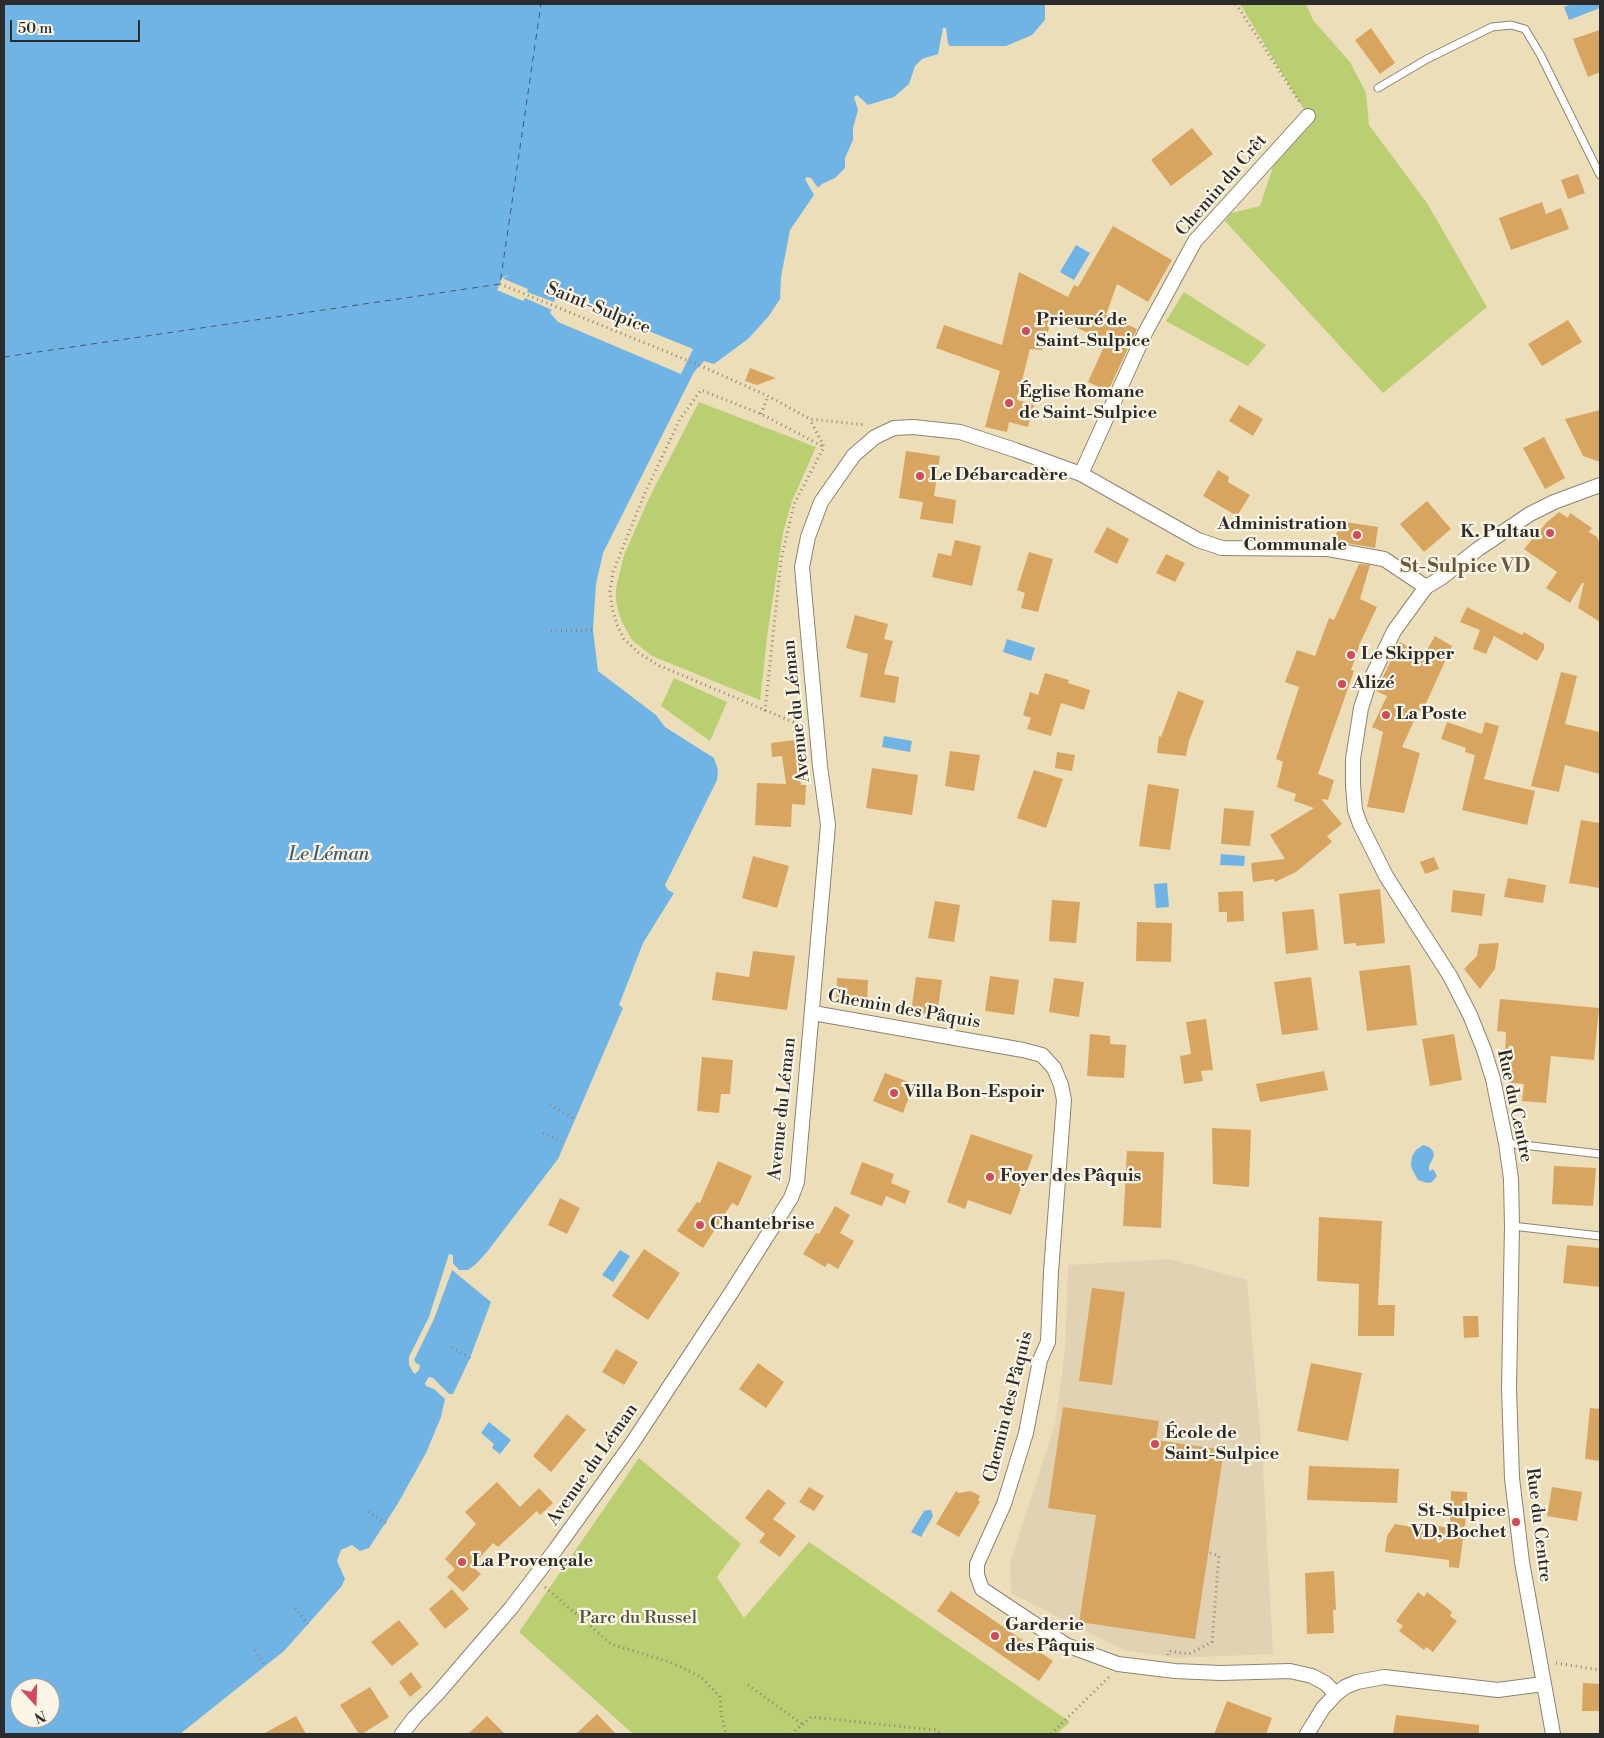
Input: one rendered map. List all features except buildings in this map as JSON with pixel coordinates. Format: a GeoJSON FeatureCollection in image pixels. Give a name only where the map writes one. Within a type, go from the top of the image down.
{"type":"FeatureCollection","features":[{"type":"Feature","properties":{"kind":"street","name":"Chemin du Crêt"},"geometry":{"type":"LineString","coordinates":[[1081,474],[1145,333],[1195,241],[1308,116]]}},
{"type":"Feature","properties":{"kind":"street"},"geometry":{"type":"LineString","coordinates":[[894,428],[913,427],[960,432],[1081,474],[1198,540],[1222,548],[1328,549],[1384,559],[1426,587]]}},
{"type":"Feature","properties":{"kind":"street","name":"Avenue du Léman"},"geometry":{"type":"LineString","coordinates":[[402,1734],[500,1620],[570,1531],[633,1442],[791,1198],[797,1182],[828,825],[802,567],[808,537],[821,502],[854,455],[875,437],[894,428]]}},
{"type":"Feature","properties":{"kind":"street","name":"Rue du Centre"},"geometry":{"type":"LineString","coordinates":[[1553,1734],[1522,1562],[1512,1478],[1509,1389],[1512,1226],[1511,1179],[1506,1143],[1484,1050],[1470,1015],[1450,976],[1386,876],[1360,824],[1355,810],[1353,759],[1360,708],[1369,683],[1394,631],[1426,587],[1530,514],[1554,502],[1600,485]]}},
{"type":"Feature","properties":{"kind":"street","name":"Chemin des Pâquis"},"geometry":{"type":"LineString","coordinates":[[812,1013],[1023,1050],[1042,1056],[1054,1068],[1061,1085],[1064,1100],[1051,1272],[1048,1342],[1040,1360],[1026,1433],[1004,1504],[977,1564],[976,1575],[982,1589],[1066,1646],[1118,1664],[1175,1671],[1221,1673],[1290,1671],[1312,1676],[1325,1683],[1336,1694]]}},
{"type":"Feature","properties":{"kind":"street"},"geometry":{"type":"LineString","coordinates":[[1307,1734],[1322,1708],[1345,1687],[1357,1682],[1384,1677],[1498,1690],[1543,1684]]}},
{"type":"Feature","properties":{"kind":"lane"},"geometry":{"type":"LineString","coordinates":[[1378,88],[1427,59],[1492,27],[1511,25],[1524,29],[1540,54],[1600,175]]}},
{"type":"Feature","properties":{"kind":"lane"},"geometry":{"type":"LineString","coordinates":[[1506,1143],[1600,1154]]}},
{"type":"Feature","properties":{"kind":"lane"},"geometry":{"type":"LineString","coordinates":[[1512,1226],[1600,1236]]}},
{"type":"Feature","properties":{"kind":"path"},"geometry":{"type":"LineString","coordinates":[[1236,4],[1308,116]]}},
{"type":"Feature","properties":{"kind":"path","name":"Saint-Sulpice"},"geometry":{"type":"LineString","coordinates":[[500,284],[768,396],[810,419],[894,428]]}},
{"type":"Feature","properties":{"kind":"path"},"geometry":{"type":"LineString","coordinates":[[818,732],[660,666],[640,654],[624,639],[617,625],[610,591],[613,572],[644,495],[680,419],[701,390],[761,414],[824,447]]}},
{"type":"Feature","properties":{"kind":"path"},"geometry":{"type":"LineString","coordinates":[[761,414],[768,396]]}},
{"type":"Feature","properties":{"kind":"path"},"geometry":{"type":"LineString","coordinates":[[551,631],[593,630]]}},
{"type":"Feature","properties":{"kind":"path"},"geometry":{"type":"LineString","coordinates":[[550,1106],[575,1119]]}},
{"type":"Feature","properties":{"kind":"path"},"geometry":{"type":"LineString","coordinates":[[543,1133],[565,1143]]}},
{"type":"Feature","properties":{"kind":"path"},"geometry":{"type":"LineString","coordinates":[[452,1347],[470,1358]]}},
{"type":"Feature","properties":{"kind":"path"},"geometry":{"type":"LineString","coordinates":[[368,1512],[386,1523]]}},
{"type":"Feature","properties":{"kind":"path"},"geometry":{"type":"LineString","coordinates":[[1168,1657],[1169,1651],[1189,1654],[1212,1642],[1219,1556],[1208,1552]]}},
{"type":"Feature","properties":{"kind":"path"},"geometry":{"type":"LineString","coordinates":[[543,1586],[611,1644],[670,1662],[701,1677],[720,1697],[721,1714],[726,1734]]}},
{"type":"Feature","properties":{"kind":"path"},"geometry":{"type":"LineString","coordinates":[[295,1608],[308,1624]]}},
{"type":"Feature","properties":{"kind":"path"},"geometry":{"type":"LineString","coordinates":[[255,1650],[265,1666]]}},
{"type":"Feature","properties":{"kind":"path"},"geometry":{"type":"LineString","coordinates":[[1550,1662],[1600,1670]]}},
{"type":"Feature","properties":{"kind":"path"},"geometry":{"type":"LineString","coordinates":[[1051,1734],[1114,1671]]}},
{"type":"Feature","properties":{"kind":"path"},"geometry":{"type":"LineString","coordinates":[[748,1684],[802,1724]]}},
{"type":"Feature","properties":{"kind":"path"},"geometry":{"type":"LineString","coordinates":[[791,1734],[811,1716],[936,1730],[941,1734]]}},
{"type":"Feature","properties":{"kind":"shaded area","name":"École de Saint-Sulpice"},"geometry":{"type":"Polygon","coordinates":[[[1170,1259],[1247,1280],[1263,1465],[1273,1654],[1176,1658],[1123,1650],[1011,1593],[1010,1563],[1055,1424],[1065,1351],[1068,1265],[1170,1259]]]}},
{"type":"Feature","properties":{"kind":"green space"},"geometry":{"type":"Polygon","coordinates":[[[1240,4],[1306,4],[1313,20],[1350,62],[1366,93],[1369,125],[1427,203],[1487,307],[1383,393],[1225,221],[1231,213],[1260,206],[1274,164],[1308,116],[1240,4]]]}},
{"type":"Feature","properties":{"kind":"green space"},"geometry":{"type":"Polygon","coordinates":[[[1184,292],[1266,345],[1248,366],[1166,321],[1184,292]]]}},
{"type":"Feature","properties":{"kind":"green space"},"geometry":{"type":"Polygon","coordinates":[[[699,402],[816,447],[792,501],[783,533],[768,630],[760,700],[652,656],[632,640],[618,611],[616,588],[624,555],[650,496],[699,402]]]}},
{"type":"Feature","properties":{"kind":"green space"},"geometry":{"type":"Polygon","coordinates":[[[674,678],[727,702],[710,741],[661,706],[674,678]]]}},
{"type":"Feature","properties":{"kind":"green space","name":"Parc du Russel"},"geometry":{"type":"Polygon","coordinates":[[[639,1458],[741,1544],[717,1577],[744,1618],[809,1542],[1070,1722],[1057,1734],[633,1734],[519,1632],[639,1458]]]}},
{"type":"Feature","properties":{"kind":"water","name":"Le Léman"},"geometry":{"type":"Polygon","coordinates":[[[4,4],[1045,4],[1045,20],[1032,35],[1006,46],[950,46],[948,44],[946,28],[943,28],[938,54],[922,59],[915,66],[909,84],[894,97],[868,105],[857,95],[854,97],[858,110],[853,128],[853,140],[845,158],[845,168],[835,178],[818,188],[811,178],[807,177],[805,179],[814,195],[790,230],[781,277],[780,299],[768,317],[748,339],[714,364],[704,361],[694,372],[603,553],[596,584],[593,630],[598,671],[656,715],[665,727],[714,758],[718,770],[717,780],[665,885],[668,890],[674,893],[643,943],[619,1005],[623,1008],[558,1159],[476,1264],[468,1270],[459,1270],[453,1263],[453,1255],[449,1254],[429,1317],[409,1357],[409,1365],[413,1372],[415,1374],[419,1370],[420,1365],[414,1360],[434,1319],[452,1270],[491,1302],[470,1358],[453,1394],[449,1394],[433,1378],[429,1377],[425,1383],[426,1386],[434,1389],[445,1399],[441,1417],[426,1453],[397,1505],[369,1548],[360,1551],[352,1545],[341,1550],[337,1561],[345,1579],[341,1587],[284,1651],[180,1734],[4,1734],[4,4]],[[510,274],[502,278],[497,290],[523,301],[525,298],[552,310],[551,314],[558,322],[681,374],[693,349],[577,302],[572,296],[561,299],[555,298],[554,302],[527,292],[528,289],[503,280],[510,274]]]}},
{"type":"Feature","properties":{"kind":"water"},"geometry":{"type":"Polygon","coordinates":[[[1572,4],[1598,4],[1600,8],[1569,20],[1564,7],[1572,4]]]}},
{"type":"Feature","properties":{"kind":"water"},"geometry":{"type":"Polygon","coordinates":[[[1076,245],[1090,253],[1074,280],[1060,272],[1076,245]]]}},
{"type":"Feature","properties":{"kind":"water"},"geometry":{"type":"Polygon","coordinates":[[[1007,639],[1035,648],[1031,661],[1003,652],[1007,639]]]}},
{"type":"Feature","properties":{"kind":"water"},"geometry":{"type":"Polygon","coordinates":[[[884,736],[912,741],[910,752],[882,747],[884,736]]]}},
{"type":"Feature","properties":{"kind":"water"},"geometry":{"type":"Polygon","coordinates":[[[1221,854],[1245,856],[1244,866],[1220,865],[1221,854]]]}},
{"type":"Feature","properties":{"kind":"water"},"geometry":{"type":"Polygon","coordinates":[[[1167,883],[1169,907],[1156,908],[1154,884],[1167,883]]]}},
{"type":"Feature","properties":{"kind":"water"},"geometry":{"type":"Polygon","coordinates":[[[1423,1145],[1433,1151],[1434,1156],[1429,1170],[1433,1169],[1437,1176],[1432,1182],[1427,1183],[1418,1180],[1411,1164],[1412,1156],[1423,1145]]]}},
{"type":"Feature","properties":{"kind":"water"},"geometry":{"type":"Polygon","coordinates":[[[620,1250],[630,1256],[613,1282],[602,1275],[620,1250]]]}},
{"type":"Feature","properties":{"kind":"water"},"geometry":{"type":"Polygon","coordinates":[[[489,1422],[511,1440],[500,1454],[492,1448],[494,1444],[481,1433],[489,1422]]]}},
{"type":"Feature","properties":{"kind":"water"},"geometry":{"type":"Polygon","coordinates":[[[931,1510],[933,1516],[921,1537],[911,1532],[924,1511],[931,1510]]]}},
{"type":"Feature","properties":{"kind":"ferry route"},"geometry":{"type":"LineString","coordinates":[[4,357],[500,284],[541,4]]}},
{"type":"Feature","properties":{"kind":"place","name":"Prieuré de Saint-Sulpice"},"geometry":{"type":"Point","coordinates":[1026,331]}},
{"type":"Feature","properties":{"kind":"place","name":"Église Romane de Saint-Sulpice"},"geometry":{"type":"Point","coordinates":[1009,403]}},
{"type":"Feature","properties":{"kind":"place","name":"Le Débarcadère"},"geometry":{"type":"Point","coordinates":[920,476]}},
{"type":"Feature","properties":{"kind":"place","name":"K. Pultau"},"geometry":{"type":"Point","coordinates":[1550,533]}},
{"type":"Feature","properties":{"kind":"place","name":"Administration Communale"},"geometry":{"type":"Point","coordinates":[1357,535]}},
{"type":"Feature","properties":{"kind":"place","name":"Le Skipper"},"geometry":{"type":"Point","coordinates":[1351,655]}},
{"type":"Feature","properties":{"kind":"place","name":"Alizé"},"geometry":{"type":"Point","coordinates":[1342,684]}},
{"type":"Feature","properties":{"kind":"place","name":"La Poste"},"geometry":{"type":"Point","coordinates":[1386,715]}},
{"type":"Feature","properties":{"kind":"place","name":"Villa Bon-Espoir"},"geometry":{"type":"Point","coordinates":[894,1093]}},
{"type":"Feature","properties":{"kind":"place","name":"Foyer des Pâquis"},"geometry":{"type":"Point","coordinates":[990,1177]}},
{"type":"Feature","properties":{"kind":"place","name":"Chantebrise"},"geometry":{"type":"Point","coordinates":[700,1225]}},
{"type":"Feature","properties":{"kind":"place","name":"École de Saint-Sulpice"},"geometry":{"type":"Point","coordinates":[1155,1444]}},
{"type":"Feature","properties":{"kind":"place","name":"St-Sulpice VD, Bochet"},"geometry":{"type":"Point","coordinates":[1516,1522]}},
{"type":"Feature","properties":{"kind":"place","name":"La Provençale"},"geometry":{"type":"Point","coordinates":[462,1562]}},
{"type":"Feature","properties":{"kind":"place","name":"Garderie des Pâquis"},"geometry":{"type":"Point","coordinates":[995,1636]}},
{"type":"Feature","properties":{"kind":"district","name":"St-Sulpice VD"},"geometry":{"type":"Point","coordinates":[1465,567]}}]}
